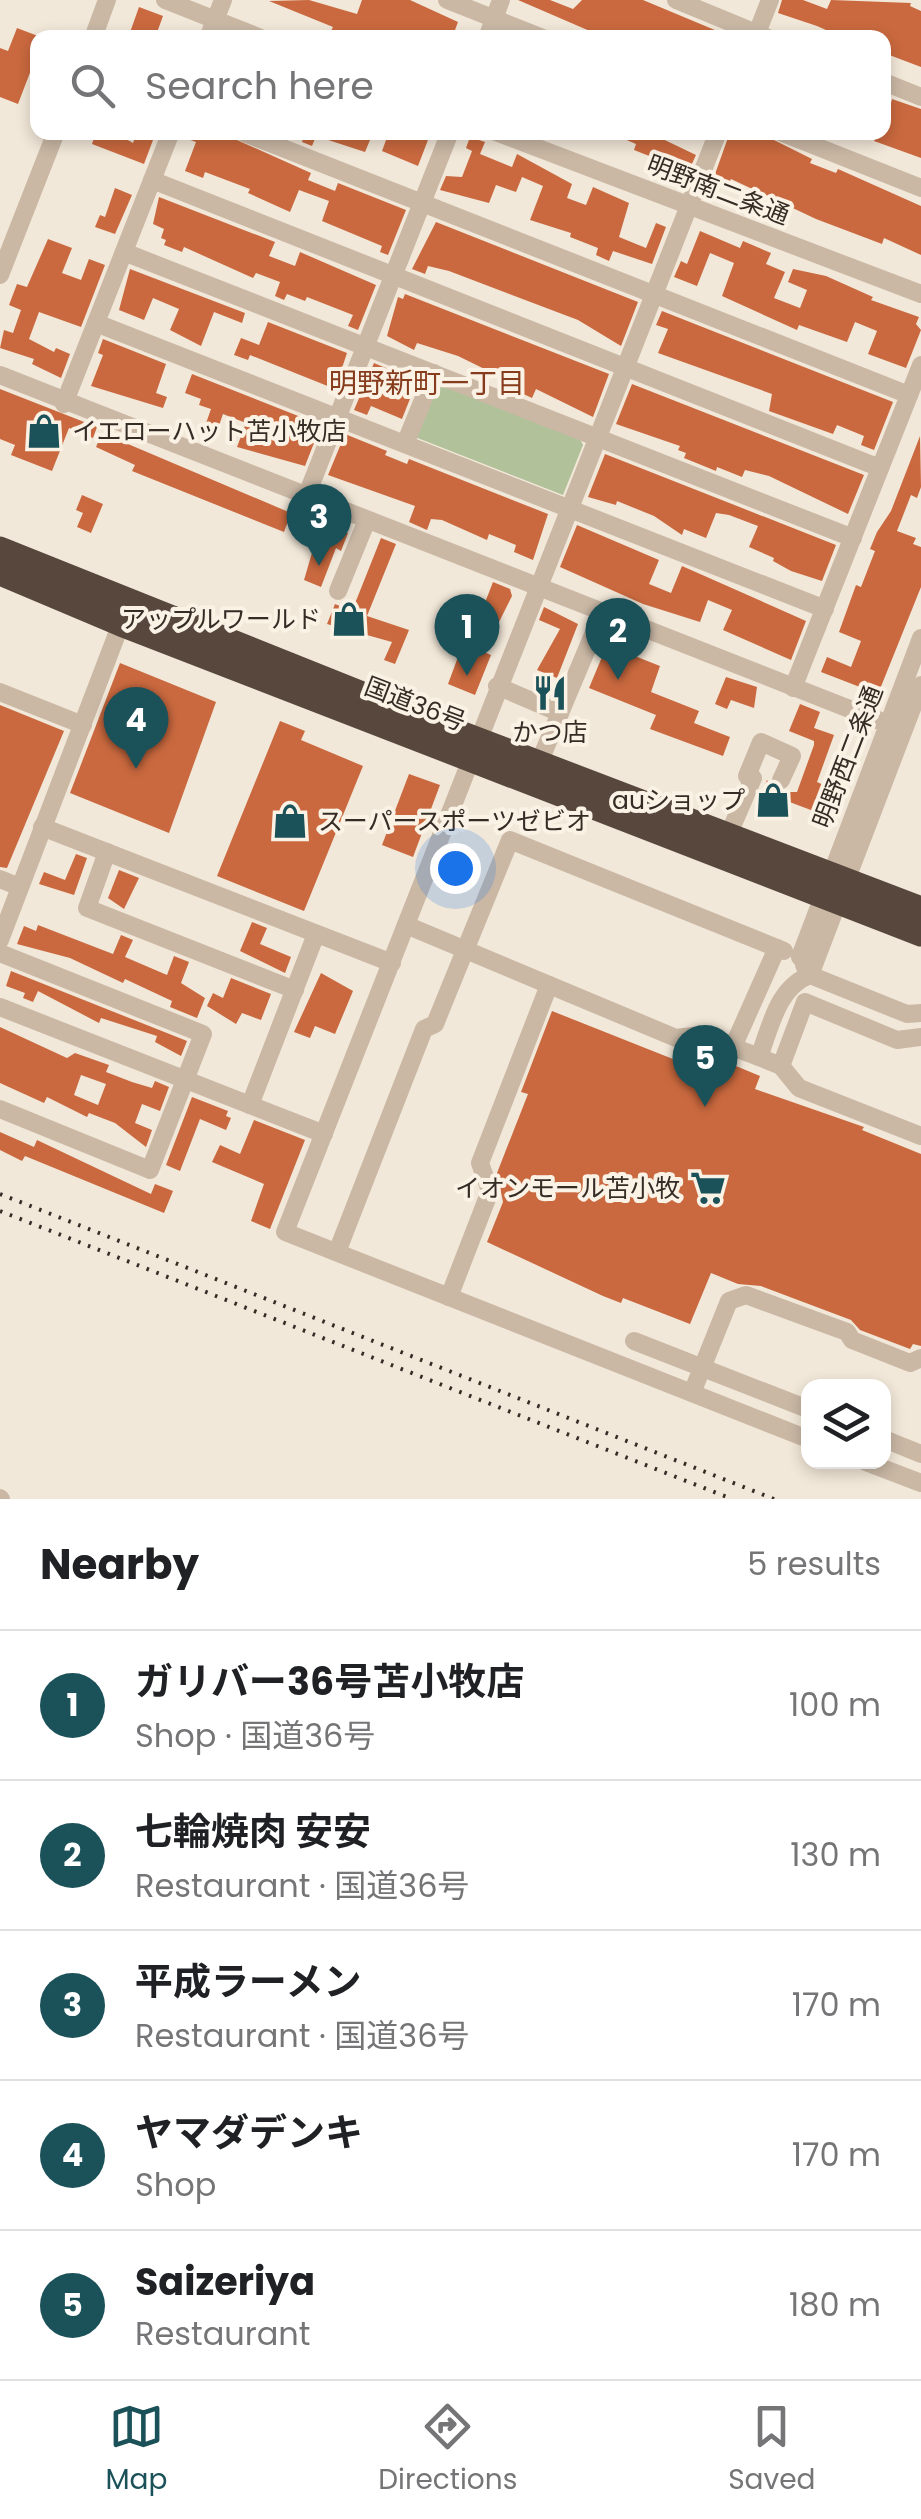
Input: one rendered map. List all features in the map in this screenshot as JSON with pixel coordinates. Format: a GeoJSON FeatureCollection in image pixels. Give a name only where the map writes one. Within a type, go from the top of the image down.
{"type":"FeatureCollection","features":[{"type":"Feature","properties":{"kind":"highway","name":"国道36号"},"geometry":{"type":"LineString","coordinates":[[0,548],[130,599],[474,748],[539,763],[728,836],[921,934]]}},
{"type":"Feature","properties":{"kind":"highway","name":"国道36号"},"geometry":{"type":"LineString","coordinates":[[0,573],[120,624],[474,748],[834,888],[921,909]]}},
{"type":"Feature","properties":{"kind":"street"},"geometry":{"type":"LineString","coordinates":[[96,30],[108,0]]}},
{"type":"Feature","properties":{"kind":"street"},"geometry":{"type":"LineString","coordinates":[[166,0],[242,30]]}},
{"type":"Feature","properties":{"kind":"street"},"geometry":{"type":"LineString","coordinates":[[211,30],[223,0]]}},
{"type":"Feature","properties":{"kind":"street"},"geometry":{"type":"LineString","coordinates":[[447,0],[498,9],[531,30]]}},
{"type":"Feature","properties":{"kind":"street"},"geometry":{"type":"LineString","coordinates":[[676,0],[746,30]]}},
{"type":"Feature","properties":{"kind":"street"},"geometry":{"type":"LineString","coordinates":[[762,30],[770,0]]}},
{"type":"Feature","properties":{"kind":"street"},"geometry":{"type":"LineString","coordinates":[[891,85],[921,96]]}},
{"type":"Feature","properties":{"kind":"street"},"geometry":{"type":"LineString","coordinates":[[0,275],[53,140]]}},
{"type":"Feature","properties":{"kind":"street"},"geometry":{"type":"LineString","coordinates":[[64,404],[168,140]]}},
{"type":"Feature","properties":{"kind":"street"},"geometry":{"type":"LineString","coordinates":[[263,140],[909,395]]}},
{"type":"Feature","properties":{"kind":"street"},"geometry":{"type":"LineString","coordinates":[[306,497],[447,140]]}},
{"type":"Feature","properties":{"kind":"street","name":"明野南二条通"},"geometry":{"type":"LineString","coordinates":[[517,140],[921,294]]}},
{"type":"Feature","properties":{"kind":"street"},"geometry":{"type":"LineString","coordinates":[[715,140],[285,1232],[801,1436]]}},
{"type":"Feature","properties":{"kind":"street"},"geometry":{"type":"LineString","coordinates":[[800,140],[921,188]]}},
{"type":"Feature","properties":{"kind":"street"},"geometry":{"type":"LineString","coordinates":[[152,180],[880,468]]}},
{"type":"Feature","properties":{"kind":"street"},"geometry":{"type":"LineString","coordinates":[[124,252],[853,538]]}},
{"type":"Feature","properties":{"kind":"street"},"geometry":{"type":"LineString","coordinates":[[96,323],[825,609]]}},
{"type":"Feature","properties":{"kind":"street"},"geometry":{"type":"LineString","coordinates":[[793,688],[921,365]]}},
{"type":"Feature","properties":{"kind":"street"},"geometry":{"type":"LineString","coordinates":[[405,444],[434,373]]}},
{"type":"Feature","properties":{"kind":"street"},"geometry":{"type":"LineString","coordinates":[[0,375],[64,404],[538,585],[895,727]]}},
{"type":"Feature","properties":{"kind":"street"},"geometry":{"type":"LineString","coordinates":[[338,591],[367,520]]}},
{"type":"Feature","properties":{"kind":"street"},"geometry":{"type":"LineString","coordinates":[[0,940],[130,599]]}},
{"type":"Feature","properties":{"kind":"street"},"geometry":{"type":"LineString","coordinates":[[539,763],[603,611]]}},
{"type":"Feature","properties":{"kind":"street","name":"明野西二条通"},"geometry":{"type":"LineString","coordinates":[[834,888],[895,727],[920,646]]}},
{"type":"Feature","properties":{"kind":"street","name":"明野西二条通"},"geometry":{"type":"LineString","coordinates":[[895,727],[921,685]]}},
{"type":"Feature","properties":{"kind":"street"},"geometry":{"type":"LineString","coordinates":[[497,686],[560,713]]}},
{"type":"Feature","properties":{"kind":"street"},"geometry":{"type":"LineString","coordinates":[[0,692],[83,725]]}},
{"type":"Feature","properties":{"kind":"street"},"geometry":{"type":"LineString","coordinates":[[728,836],[752,778],[747,776],[761,742],[792,756],[781,780]]}},
{"type":"Feature","properties":{"kind":"street"},"geometry":{"type":"LineString","coordinates":[[42,826],[392,963]]}},
{"type":"Feature","properties":{"kind":"street"},"geometry":{"type":"LineString","coordinates":[[337,1252],[424,1028],[434,1024],[510,840],[800,957],[810,975],[907,1014],[921,1013]]}},
{"type":"Feature","properties":{"kind":"street"},"geometry":{"type":"LineString","coordinates":[[107,852],[88,908],[294,990]]}},
{"type":"Feature","properties":{"kind":"street"},"geometry":{"type":"LineString","coordinates":[[0,878],[20,886]]}},
{"type":"Feature","properties":{"kind":"street"},"geometry":{"type":"LineString","coordinates":[[800,957],[834,888]]}},
{"type":"Feature","properties":{"kind":"street"},"geometry":{"type":"LineString","coordinates":[[810,975],[834,888]]}},
{"type":"Feature","properties":{"kind":"street"},"geometry":{"type":"LineString","coordinates":[[406,925],[676,1038],[702,1035],[781,1066],[799,1088],[921,1136]]}},
{"type":"Feature","properties":{"kind":"street"},"geometry":{"type":"LineString","coordinates":[[250,1105],[316,934]]}},
{"type":"Feature","properties":{"kind":"street"},"geometry":{"type":"LineString","coordinates":[[733,1047],[777,948]]}},
{"type":"Feature","properties":{"kind":"street"},"geometry":{"type":"LineString","coordinates":[[0,952],[202,1034],[150,1170],[0,1109]]}},
{"type":"Feature","properties":{"kind":"street"},"geometry":{"type":"LineString","coordinates":[[759,1057],[784,993],[794,981],[810,975]]}},
{"type":"Feature","properties":{"kind":"street"},"geometry":{"type":"LineString","coordinates":[[449,1297],[490,1191],[480,1163],[550,985]]}},
{"type":"Feature","properties":{"kind":"street"},"geometry":{"type":"LineString","coordinates":[[781,1066],[805,1002],[897,1040],[921,1037]]}},
{"type":"Feature","properties":{"kind":"street"},"geometry":{"type":"LineString","coordinates":[[0,1008],[324,1134]]}},
{"type":"Feature","properties":{"kind":"street"},"geometry":{"type":"LineString","coordinates":[[692,1393],[729,1301],[746,1295],[848,1332],[852,1340],[910,1363],[921,1358]]}},
{"type":"Feature","properties":{"kind":"street"},"geometry":{"type":"LineString","coordinates":[[634,1341],[801,1407]]}},
{"type":"Feature","properties":{"kind":"street"},"geometry":{"type":"LineString","coordinates":[[891,1442],[921,1454]]}},
{"type":"Feature","properties":{"kind":"street"},"geometry":{"type":"LineString","coordinates":[[884,1469],[921,1484]]}},
{"type":"Feature","properties":{"kind":"green space"},"geometry":{"type":"Polygon","coordinates":[[[441,381],[580,439],[583,445],[563,495],[415,437],[435,385],[441,381]]]}},
{"type":"Feature","properties":{"kind":"building"},"geometry":{"type":"Polygon","coordinates":[[[309,0],[357,14],[362,0],[410,0],[458,22],[455,30],[332,30],[333,27],[269,1],[309,0]]]}},
{"type":"Feature","properties":{"kind":"building"},"geometry":{"type":"Polygon","coordinates":[[[518,0],[550,0],[573,9],[582,0],[643,0],[715,30],[587,30],[518,0]]]}},
{"type":"Feature","properties":{"kind":"building"},"geometry":{"type":"Polygon","coordinates":[[[782,0],[803,0],[827,9],[831,0],[911,3],[921,11],[921,67],[891,56],[891,30],[826,30],[778,13],[782,0]]]}},
{"type":"Feature","properties":{"kind":"building"},"geometry":{"type":"Polygon","coordinates":[[[139,7],[163,16],[158,30],[131,30],[139,7]]]}},
{"type":"Feature","properties":{"kind":"building"},"geometry":{"type":"Polygon","coordinates":[[[17,28],[30,33],[30,73],[18,104],[0,97],[0,48],[8,51],[17,28]]]}},
{"type":"Feature","properties":{"kind":"building"},"geometry":{"type":"Polygon","coordinates":[[[892,99],[921,109],[921,158],[874,141],[891,140],[892,99]]]}},
{"type":"Feature","properties":{"kind":"building"},"geometry":{"type":"Polygon","coordinates":[[[93,140],[153,140],[144,164],[92,144],[93,140]]]}},
{"type":"Feature","properties":{"kind":"building"},"geometry":{"type":"Polygon","coordinates":[[[190,140],[237,140],[311,173],[308,180],[335,191],[338,183],[406,210],[388,255],[380,252],[382,246],[322,221],[329,201],[299,190],[290,212],[248,193],[250,189],[205,172],[203,178],[185,171],[196,142],[190,140]]]}},
{"type":"Feature","properties":{"kind":"building"},"geometry":{"type":"Polygon","coordinates":[[[328,140],[370,140],[365,152],[328,140]]]}},
{"type":"Feature","properties":{"kind":"building"},"geometry":{"type":"Polygon","coordinates":[[[386,140],[428,140],[418,166],[382,151],[386,140]]]}},
{"type":"Feature","properties":{"kind":"building"},"geometry":{"type":"Polygon","coordinates":[[[469,140],[485,142],[480,154],[512,167],[517,154],[572,184],[567,198],[586,205],[593,187],[629,203],[619,237],[646,248],[656,223],[666,227],[652,264],[613,251],[609,261],[596,255],[598,248],[570,237],[571,233],[530,220],[543,186],[522,177],[516,192],[496,185],[489,203],[440,190],[446,176],[462,177],[472,151],[466,148],[469,140]]]}},
{"type":"Feature","properties":{"kind":"building"},"geometry":{"type":"Polygon","coordinates":[[[627,140],[665,140],[696,155],[691,166],[669,158],[667,163],[634,150],[636,144],[627,140]]]}},
{"type":"Feature","properties":{"kind":"building"},"geometry":{"type":"Polygon","coordinates":[[[727,140],[774,140],[812,159],[810,163],[836,173],[838,169],[921,206],[921,255],[884,238],[882,244],[816,219],[731,179],[729,183],[714,177],[727,140]]]}},
{"type":"Feature","properties":{"kind":"building"},"geometry":{"type":"Polygon","coordinates":[[[115,188],[132,195],[115,234],[95,227],[100,215],[105,217],[115,188]]]}},
{"type":"Feature","properties":{"kind":"building"},"geometry":{"type":"Polygon","coordinates":[[[159,197],[275,242],[269,256],[295,266],[300,252],[376,285],[358,330],[348,326],[353,315],[307,297],[305,301],[287,294],[284,300],[275,296],[280,282],[256,273],[253,278],[184,247],[182,252],[164,245],[164,229],[153,224],[159,197]]]}},
{"type":"Feature","properties":{"kind":"building"},"geometry":{"type":"Polygon","coordinates":[[[436,222],[638,302],[621,346],[578,320],[449,271],[428,266],[425,274],[412,269],[436,222]]]}},
{"type":"Feature","properties":{"kind":"building"},"geometry":{"type":"Polygon","coordinates":[[[700,231],[740,248],[743,241],[771,253],[766,264],[785,272],[774,298],[800,308],[807,290],[788,282],[793,269],[826,276],[873,297],[871,300],[919,317],[916,324],[921,330],[906,368],[868,354],[877,331],[855,322],[847,342],[799,325],[797,330],[722,296],[734,263],[710,253],[697,286],[674,277],[681,261],[687,264],[700,231]]]}},
{"type":"Feature","properties":{"kind":"building"},"geometry":{"type":"Polygon","coordinates":[[[48,239],[72,248],[62,273],[81,280],[89,259],[105,265],[81,327],[39,312],[29,339],[54,352],[56,348],[70,354],[61,378],[32,364],[34,359],[0,348],[4,330],[13,333],[21,310],[9,305],[17,284],[27,287],[48,239]]]}},
{"type":"Feature","properties":{"kind":"building"},"geometry":{"type":"Polygon","coordinates":[[[130,269],[245,313],[242,323],[214,312],[201,346],[170,330],[179,309],[153,298],[144,320],[119,310],[130,269]]]}},
{"type":"Feature","properties":{"kind":"building"},"geometry":{"type":"Polygon","coordinates":[[[405,294],[609,374],[593,417],[536,389],[532,398],[519,392],[521,387],[458,356],[417,343],[414,350],[387,336],[398,297],[403,299],[405,294]]]}},
{"type":"Feature","properties":{"kind":"building"},"geometry":{"type":"Polygon","coordinates":[[[662,311],[893,402],[874,450],[861,445],[864,436],[837,425],[833,434],[769,411],[772,394],[658,353],[668,329],[656,325],[662,311]]]}},
{"type":"Feature","properties":{"kind":"building"},"geometry":{"type":"Polygon","coordinates":[[[268,322],[347,353],[335,389],[250,355],[248,360],[234,355],[241,338],[259,345],[268,322]]]}},
{"type":"Feature","properties":{"kind":"building"},"geometry":{"type":"Polygon","coordinates":[[[103,339],[166,364],[156,393],[167,397],[163,408],[91,386],[103,355],[98,353],[103,339]]]}},
{"type":"Feature","properties":{"kind":"building"},"geometry":{"type":"Polygon","coordinates":[[[374,363],[417,381],[402,419],[371,406],[367,415],[354,410],[374,363]]]}},
{"type":"Feature","properties":{"kind":"building"},"geometry":{"type":"Polygon","coordinates":[[[192,374],[321,425],[305,466],[237,447],[246,423],[223,414],[216,434],[204,429],[211,409],[199,405],[201,399],[185,393],[192,374]]]}},
{"type":"Feature","properties":{"kind":"building"},"geometry":{"type":"Polygon","coordinates":[[[632,384],[864,475],[848,514],[769,476],[745,470],[742,477],[717,467],[716,471],[684,458],[686,453],[678,450],[680,446],[616,424],[632,384]]]}},
{"type":"Feature","properties":{"kind":"building","name":"イエローハット苫小牧店"},"geometry":{"type":"Polygon","coordinates":[[[0,389],[97,427],[93,438],[69,428],[52,471],[11,455],[15,445],[0,439],[0,389]]]}},
{"type":"Feature","properties":{"kind":"building"},"geometry":{"type":"Polygon","coordinates":[[[102,433],[291,513],[284,532],[132,471],[135,465],[96,447],[102,433]]]}},
{"type":"Feature","properties":{"kind":"building"},"geometry":{"type":"Polygon","coordinates":[[[345,434],[407,464],[409,459],[548,514],[533,560],[514,552],[516,545],[489,534],[487,540],[442,520],[431,519],[427,530],[409,522],[415,506],[328,475],[345,434]]]}},
{"type":"Feature","properties":{"kind":"building"},"geometry":{"type":"Polygon","coordinates":[[[920,436],[921,487],[917,498],[911,495],[897,531],[916,538],[913,544],[921,547],[921,587],[878,694],[821,672],[827,657],[851,667],[861,641],[839,632],[856,585],[861,587],[875,551],[870,549],[891,511],[920,436]]]}},
{"type":"Feature","properties":{"kind":"building"},"geometry":{"type":"Polygon","coordinates":[[[605,454],[836,545],[822,581],[791,571],[749,547],[758,526],[729,515],[716,513],[706,538],[684,529],[682,535],[654,516],[617,501],[616,505],[588,497],[605,454]]]}},
{"type":"Feature","properties":{"kind":"building"},"geometry":{"type":"Polygon","coordinates":[[[82,495],[103,504],[91,533],[77,527],[83,513],[76,510],[82,495]]]}},
{"type":"Feature","properties":{"kind":"building"},"geometry":{"type":"Polygon","coordinates":[[[321,522],[348,533],[341,551],[336,548],[321,587],[304,580],[321,522]]]}},
{"type":"Feature","properties":{"kind":"building"},"geometry":{"type":"Polygon","coordinates":[[[577,525],[659,560],[649,584],[671,593],[682,566],[806,621],[791,660],[723,630],[732,610],[708,600],[700,622],[643,604],[560,567],[577,525]]]}},
{"type":"Feature","properties":{"kind":"building"},"geometry":{"type":"Polygon","coordinates":[[[381,538],[396,544],[367,616],[409,630],[395,664],[384,660],[392,642],[327,624],[335,604],[352,611],[381,538]]]}},
{"type":"Feature","properties":{"kind":"building"},"geometry":{"type":"Polygon","coordinates":[[[493,582],[510,589],[512,596],[484,652],[491,655],[475,695],[448,684],[458,657],[463,659],[493,582]]]}},
{"type":"Feature","properties":{"kind":"building"},"geometry":{"type":"Polygon","coordinates":[[[544,607],[578,624],[557,678],[537,670],[560,629],[539,620],[544,607]]]}},
{"type":"Feature","properties":{"kind":"building"},"geometry":{"type":"Polygon","coordinates":[[[607,645],[660,666],[651,692],[699,711],[694,723],[730,737],[723,756],[650,729],[656,715],[589,688],[607,645]]]}},
{"type":"Feature","properties":{"kind":"building"},"geometry":{"type":"Polygon","coordinates":[[[120,663],[216,702],[169,833],[70,793],[120,663]]]}},
{"type":"Feature","properties":{"kind":"building"},"geometry":{"type":"Polygon","coordinates":[[[726,677],[757,687],[754,708],[731,700],[727,709],[715,704],[726,677]]]}},
{"type":"Feature","properties":{"kind":"building"},"geometry":{"type":"Polygon","coordinates":[[[800,704],[820,712],[814,728],[834,735],[817,782],[826,786],[823,794],[831,797],[824,815],[787,801],[781,815],[757,805],[767,780],[777,792],[797,792],[814,745],[814,741],[789,731],[800,704]]]}},
{"type":"Feature","properties":{"kind":"building"},"geometry":{"type":"Polygon","coordinates":[[[0,705],[64,731],[7,868],[0,867],[0,705]]]}},
{"type":"Feature","properties":{"kind":"building","name":"スーパースポーツゼビオ"},"geometry":{"type":"Polygon","coordinates":[[[280,721],[305,731],[301,740],[363,766],[304,911],[217,876],[280,721]]]}},
{"type":"Feature","properties":{"kind":"building"},"geometry":{"type":"Polygon","coordinates":[[[409,774],[440,785],[413,857],[382,845],[409,774]]]}},
{"type":"Feature","properties":{"kind":"building"},"geometry":{"type":"Polygon","coordinates":[[[76,854],[87,858],[74,895],[39,884],[44,872],[65,880],[76,854]]]}},
{"type":"Feature","properties":{"kind":"building"},"geometry":{"type":"Polygon","coordinates":[[[119,870],[139,878],[124,909],[108,898],[119,870]]]}},
{"type":"Feature","properties":{"kind":"building"},"geometry":{"type":"Polygon","coordinates":[[[252,922],[267,928],[260,944],[291,957],[285,973],[240,951],[252,922]]]}},
{"type":"Feature","properties":{"kind":"building"},"geometry":{"type":"Polygon","coordinates":[[[38,925],[113,954],[121,935],[133,940],[125,957],[167,975],[174,956],[189,962],[181,983],[205,998],[197,1018],[170,1007],[172,1001],[125,979],[123,983],[70,958],[17,944],[24,926],[36,931],[38,925]]]}},
{"type":"Feature","properties":{"kind":"building"},"geometry":{"type":"Polygon","coordinates":[[[11,971],[187,1041],[181,1056],[155,1042],[157,1036],[101,1018],[99,1023],[38,991],[33,1002],[23,998],[25,993],[6,986],[11,971]]]}},
{"type":"Feature","properties":{"kind":"building"},"geometry":{"type":"Polygon","coordinates":[[[321,973],[353,991],[335,1034],[315,1026],[310,1038],[294,1032],[321,973]]]}},
{"type":"Feature","properties":{"kind":"building"},"geometry":{"type":"Polygon","coordinates":[[[231,978],[271,994],[261,1020],[242,1013],[236,1024],[207,1006],[213,993],[223,998],[231,978]]]}},
{"type":"Feature","properties":{"kind":"building","name":"イオンモール苫小牧"},"geometry":{"type":"Polygon","coordinates":[[[552,1011],[688,1065],[695,1049],[760,1076],[755,1089],[864,1127],[862,1130],[921,1154],[921,1346],[913,1344],[910,1349],[860,1330],[851,1320],[761,1286],[738,1284],[711,1273],[690,1324],[623,1298],[621,1303],[603,1296],[487,1242],[503,1202],[497,1173],[528,1094],[521,1092],[552,1011]]]}},
{"type":"Feature","properties":{"kind":"building"},"geometry":{"type":"Polygon","coordinates":[[[0,1027],[67,1058],[75,1053],[109,1065],[106,1072],[132,1082],[152,1088],[155,1081],[169,1087],[160,1111],[142,1104],[135,1123],[152,1130],[146,1147],[115,1123],[89,1113],[87,1117],[47,1097],[44,1103],[0,1083],[0,1027]],[[81,1075],[74,1095],[98,1105],[106,1084],[81,1075]]]}},
{"type":"Feature","properties":{"kind":"building"},"geometry":{"type":"Polygon","coordinates":[[[192,1097],[228,1111],[226,1116],[231,1118],[226,1130],[200,1119],[180,1171],[166,1165],[192,1097]]]}},
{"type":"Feature","properties":{"kind":"building"},"geometry":{"type":"Polygon","coordinates":[[[254,1120],[305,1140],[270,1229],[251,1221],[264,1184],[212,1162],[220,1145],[240,1154],[254,1120]]]}},
{"type":"Feature","properties":{"kind":"building"},"geometry":{"type":"Polygon","coordinates":[[[0,1132],[34,1147],[37,1140],[151,1194],[155,1184],[173,1191],[164,1213],[25,1156],[22,1161],[0,1150],[0,1132]]]}},
{"type":"Feature","properties":{"kind":"railway"},"geometry":{"type":"LineString","coordinates":[[0,1194],[774,1499]]}},
{"type":"Feature","properties":{"kind":"railway"},"geometry":{"type":"LineString","coordinates":[[0,1211],[732,1499]]}},
{"type":"Feature","properties":{"kind":"place","name":"イエローハット苫小牧店"},"geometry":{"type":"Point","coordinates":[44,431]}},
{"type":"Feature","properties":{"kind":"place","name":"平成ラーメン"},"geometry":{"type":"Point","coordinates":[319,566]}},
{"type":"Feature","properties":{"kind":"place","name":"アップルワールド"},"geometry":{"type":"Point","coordinates":[349,619]}},
{"type":"Feature","properties":{"kind":"place","name":"ガリバー36号苫小牧店"},"geometry":{"type":"Point","coordinates":[467,676]}},
{"type":"Feature","properties":{"kind":"place","name":"七輪焼肉 安安"},"geometry":{"type":"Point","coordinates":[618,680]}},
{"type":"Feature","properties":{"kind":"place","name":"かつ店"},"geometry":{"type":"Point","coordinates":[550,693]}},
{"type":"Feature","properties":{"kind":"place","name":"ヤマダデンキ"},"geometry":{"type":"Point","coordinates":[136,769]}},
{"type":"Feature","properties":{"kind":"place","name":"auショップ"},"geometry":{"type":"Point","coordinates":[773,800]}},
{"type":"Feature","properties":{"kind":"place","name":"スーパースポーツゼビオ"},"geometry":{"type":"Point","coordinates":[290,821]}},
{"type":"Feature","properties":{"kind":"place","name":"Saizeriya"},"geometry":{"type":"Point","coordinates":[705,1107]}},
{"type":"Feature","properties":{"kind":"place","name":"イオンモール苫小牧"},"geometry":{"type":"Point","coordinates":[708,1188]}},
{"type":"Feature","properties":{"kind":"district","name":"明野新町一丁目"},"geometry":{"type":"Point","coordinates":[427,383]}}]}
